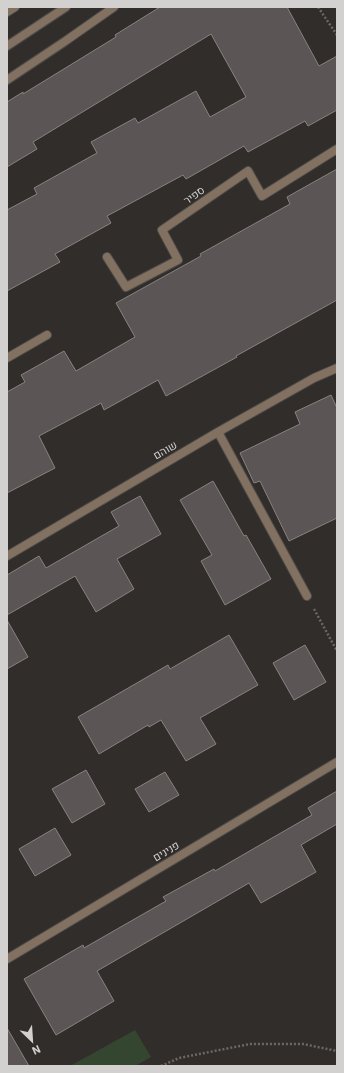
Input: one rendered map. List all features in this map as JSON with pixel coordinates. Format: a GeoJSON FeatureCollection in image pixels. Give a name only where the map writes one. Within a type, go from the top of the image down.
{"type":"FeatureCollection","features":[{"type":"Feature","properties":{"kind":"street"},"geometry":{"type":"LineString","coordinates":[[7,12],[15,7]]}},
{"type":"Feature","properties":{"kind":"street"},"geometry":{"type":"LineString","coordinates":[[7,46],[65,7]]}},
{"type":"Feature","properties":{"kind":"street"},"geometry":{"type":"LineString","coordinates":[[7,80],[114,7]]}},
{"type":"Feature","properties":{"kind":"street","name":"ספיר"},"geometry":{"type":"LineString","coordinates":[[107,257],[126,287],[178,260],[162,230],[248,171],[262,196],[337,149]]}},
{"type":"Feature","properties":{"kind":"street"},"geometry":{"type":"LineString","coordinates":[[7,358],[47,335]]}},
{"type":"Feature","properties":{"kind":"street","name":"שוהם"},"geometry":{"type":"LineString","coordinates":[[7,556],[218,432],[314,378],[337,368]]}},
{"type":"Feature","properties":{"kind":"street"},"geometry":{"type":"LineString","coordinates":[[218,432],[307,596]]}},
{"type":"Feature","properties":{"kind":"street","name":"פנינים"},"geometry":{"type":"LineString","coordinates":[[7,959],[337,762]]}},
{"type":"Feature","properties":{"kind":"path"},"geometry":{"type":"LineString","coordinates":[[318,7],[337,34]]}},
{"type":"Feature","properties":{"kind":"path"},"geometry":{"type":"LineString","coordinates":[[307,596],[337,651]]}},
{"type":"Feature","properties":{"kind":"path"},"geometry":{"type":"LineString","coordinates":[[161,1066],[179,1058],[250,1044],[303,1044],[337,1052]]}},
{"type":"Feature","properties":{"kind":"green space"},"geometry":{"type":"Polygon","coordinates":[[[135,1030],[151,1057],[135,1066],[70,1066],[135,1030]]]}},
{"type":"Feature","properties":{"kind":"building"},"geometry":{"type":"Polygon","coordinates":[[[160,7],[287,7],[319,66],[337,56],[337,110],[308,126],[305,121],[248,152],[244,146],[186,179],[183,175],[107,216],[111,223],[55,254],[60,262],[7,291],[7,210],[37,194],[34,188],[97,153],[91,142],[135,118],[138,123],[196,91],[210,117],[246,97],[211,34],[33,142],[37,149],[7,167],[7,102],[23,92],[23,94],[116,37],[115,35],[160,7]]]}},
{"type":"Feature","properties":{"kind":"building"},"geometry":{"type":"Polygon","coordinates":[[[337,169],[337,300],[166,396],[158,380],[104,410],[101,403],[39,436],[55,468],[7,493],[7,392],[25,382],[21,375],[64,351],[76,371],[135,337],[116,303],[290,204],[287,197],[337,169]]]}},
{"type":"Feature","properties":{"kind":"building"},"geometry":{"type":"Polygon","coordinates":[[[331,395],[337,408],[337,518],[289,541],[260,481],[254,483],[240,453],[300,424],[295,412],[331,395]]]}},
{"type":"Feature","properties":{"kind":"building"},"geometry":{"type":"Polygon","coordinates":[[[213,481],[244,536],[246,535],[271,579],[225,605],[201,561],[212,555],[180,500],[213,481]]]}},
{"type":"Feature","properties":{"kind":"building"},"geometry":{"type":"Polygon","coordinates":[[[140,496],[161,534],[117,559],[134,589],[96,612],[75,576],[7,615],[7,575],[39,556],[46,568],[119,526],[111,512],[140,496]]]}},
{"type":"Feature","properties":{"kind":"building"},"geometry":{"type":"Polygon","coordinates":[[[7,620],[28,657],[7,669],[7,620]]]}},
{"type":"Feature","properties":{"kind":"building"},"geometry":{"type":"Polygon","coordinates":[[[229,635],[258,685],[200,718],[216,744],[186,761],[161,720],[149,727],[148,725],[99,754],[78,717],[168,665],[170,669],[229,635]]]}},
{"type":"Feature","properties":{"kind":"building"},"geometry":{"type":"Polygon","coordinates":[[[305,645],[326,682],[294,700],[273,663],[305,645]]]}},
{"type":"Feature","properties":{"kind":"building"},"geometry":{"type":"Polygon","coordinates":[[[86,770],[105,804],[72,823],[52,789],[86,770]]]}},
{"type":"Feature","properties":{"kind":"building"},"geometry":{"type":"Polygon","coordinates":[[[165,772],[179,795],[149,812],[135,789],[165,772]]]}},
{"type":"Feature","properties":{"kind":"building"},"geometry":{"type":"Polygon","coordinates":[[[337,791],[337,824],[301,845],[316,872],[261,903],[249,883],[97,971],[114,1001],[56,1035],[24,979],[83,945],[84,948],[166,901],[163,897],[214,869],[215,871],[312,815],[308,808],[337,791]]]}},
{"type":"Feature","properties":{"kind":"building"},"geometry":{"type":"Polygon","coordinates":[[[55,828],[71,855],[35,876],[19,849],[55,828]]]}},
{"type":"Feature","properties":{"kind":"building"},"geometry":{"type":"Polygon","coordinates":[[[7,1028],[29,1066],[7,1066],[7,1028]]]}}]}
